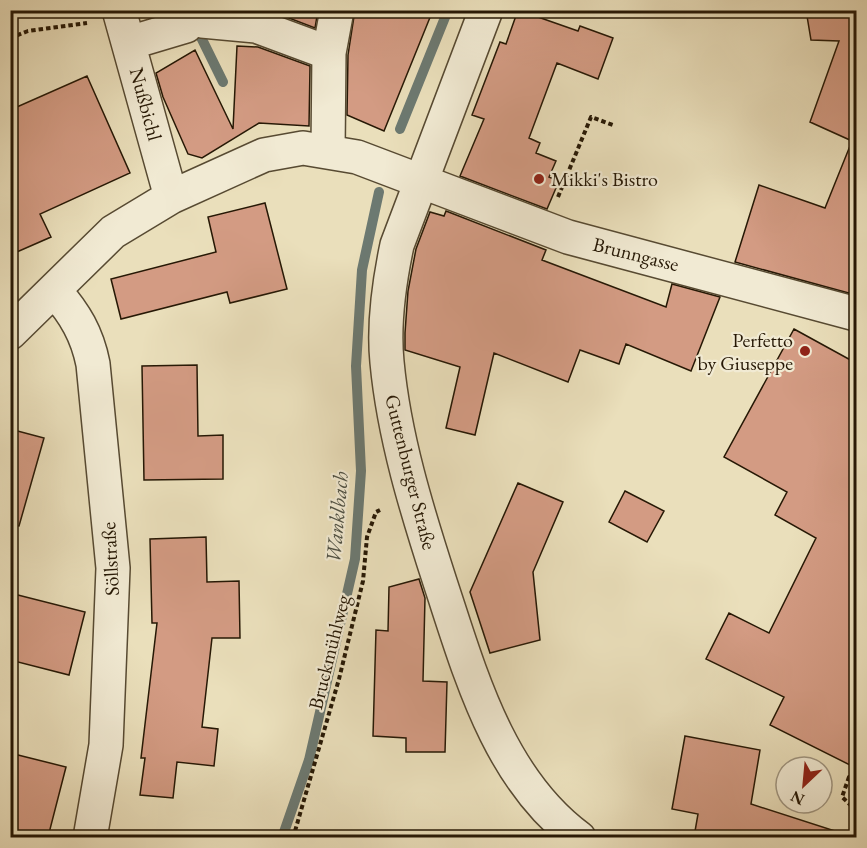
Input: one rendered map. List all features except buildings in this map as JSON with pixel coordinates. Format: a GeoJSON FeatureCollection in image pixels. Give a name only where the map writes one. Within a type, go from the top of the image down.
{"type":"FeatureCollection","features":[{"type":"Feature","properties":{"kind":"street"},"geometry":{"type":"LineString","coordinates":[[328,150],[329,53],[337,10]]}},
{"type":"Feature","properties":{"kind":"street","name":"Guttenburger Straße"},"geometry":{"type":"LineString","coordinates":[[486,10],[397,245],[386,315],[387,360],[394,416],[413,494],[462,650],[488,718],[517,769],[542,802],[562,825],[579,837]]}},
{"type":"Feature","properties":{"kind":"street"},"geometry":{"type":"LineString","coordinates":[[123,24],[256,26],[329,53]]}},
{"type":"Feature","properties":{"kind":"street","name":"Nußbichl"},"geometry":{"type":"LineString","coordinates":[[123,24],[171,197]]}},
{"type":"Feature","properties":{"kind":"street","name":"Brunngasse"},"geometry":{"type":"LineString","coordinates":[[171,197],[264,155],[303,148],[328,150],[357,157],[546,229],[856,315]]}},
{"type":"Feature","properties":{"kind":"street"},"geometry":{"type":"LineString","coordinates":[[10,333],[113,232],[171,197]]}},
{"type":"Feature","properties":{"kind":"street","name":"Söllstraße"},"geometry":{"type":"LineString","coordinates":[[55,291],[75,314],[88,339],[93,364],[113,568],[106,745],[90,837]]}},
{"type":"Feature","properties":{"kind":"path"},"geometry":{"type":"LineString","coordinates":[[10,38],[28,31],[123,24]]}},
{"type":"Feature","properties":{"kind":"path"},"geometry":{"type":"LineString","coordinates":[[546,229],[591,117],[613,125]]}},
{"type":"Feature","properties":{"kind":"path","name":"Bruckmühlweg"},"geometry":{"type":"LineString","coordinates":[[293,837],[339,679],[363,581],[367,537],[376,512],[413,494]]}},
{"type":"Feature","properties":{"kind":"path"},"geometry":{"type":"LineString","coordinates":[[856,780],[849,777],[842,797],[856,810]]}},
{"type":"Feature","properties":{"kind":"waterway","name":"Wanklbach"},"geometry":{"type":"LineString","coordinates":[[400,129],[448,10]]}},
{"type":"Feature","properties":{"kind":"waterway"},"geometry":{"type":"LineString","coordinates":[[195,25],[223,82]]}},
{"type":"Feature","properties":{"kind":"waterway","name":"Wanklbach"},"geometry":{"type":"LineString","coordinates":[[282,838],[309,760],[355,559],[361,471],[356,366],[362,270],[379,192]]}},
{"type":"Feature","properties":{"kind":"place","name":"Mikki's Bistro"},"geometry":{"type":"Point","coordinates":[539,179]}},
{"type":"Feature","properties":{"kind":"place","name":"Perfetto by Giuseppe"},"geometry":{"type":"Point","coordinates":[805,351]}}]}
